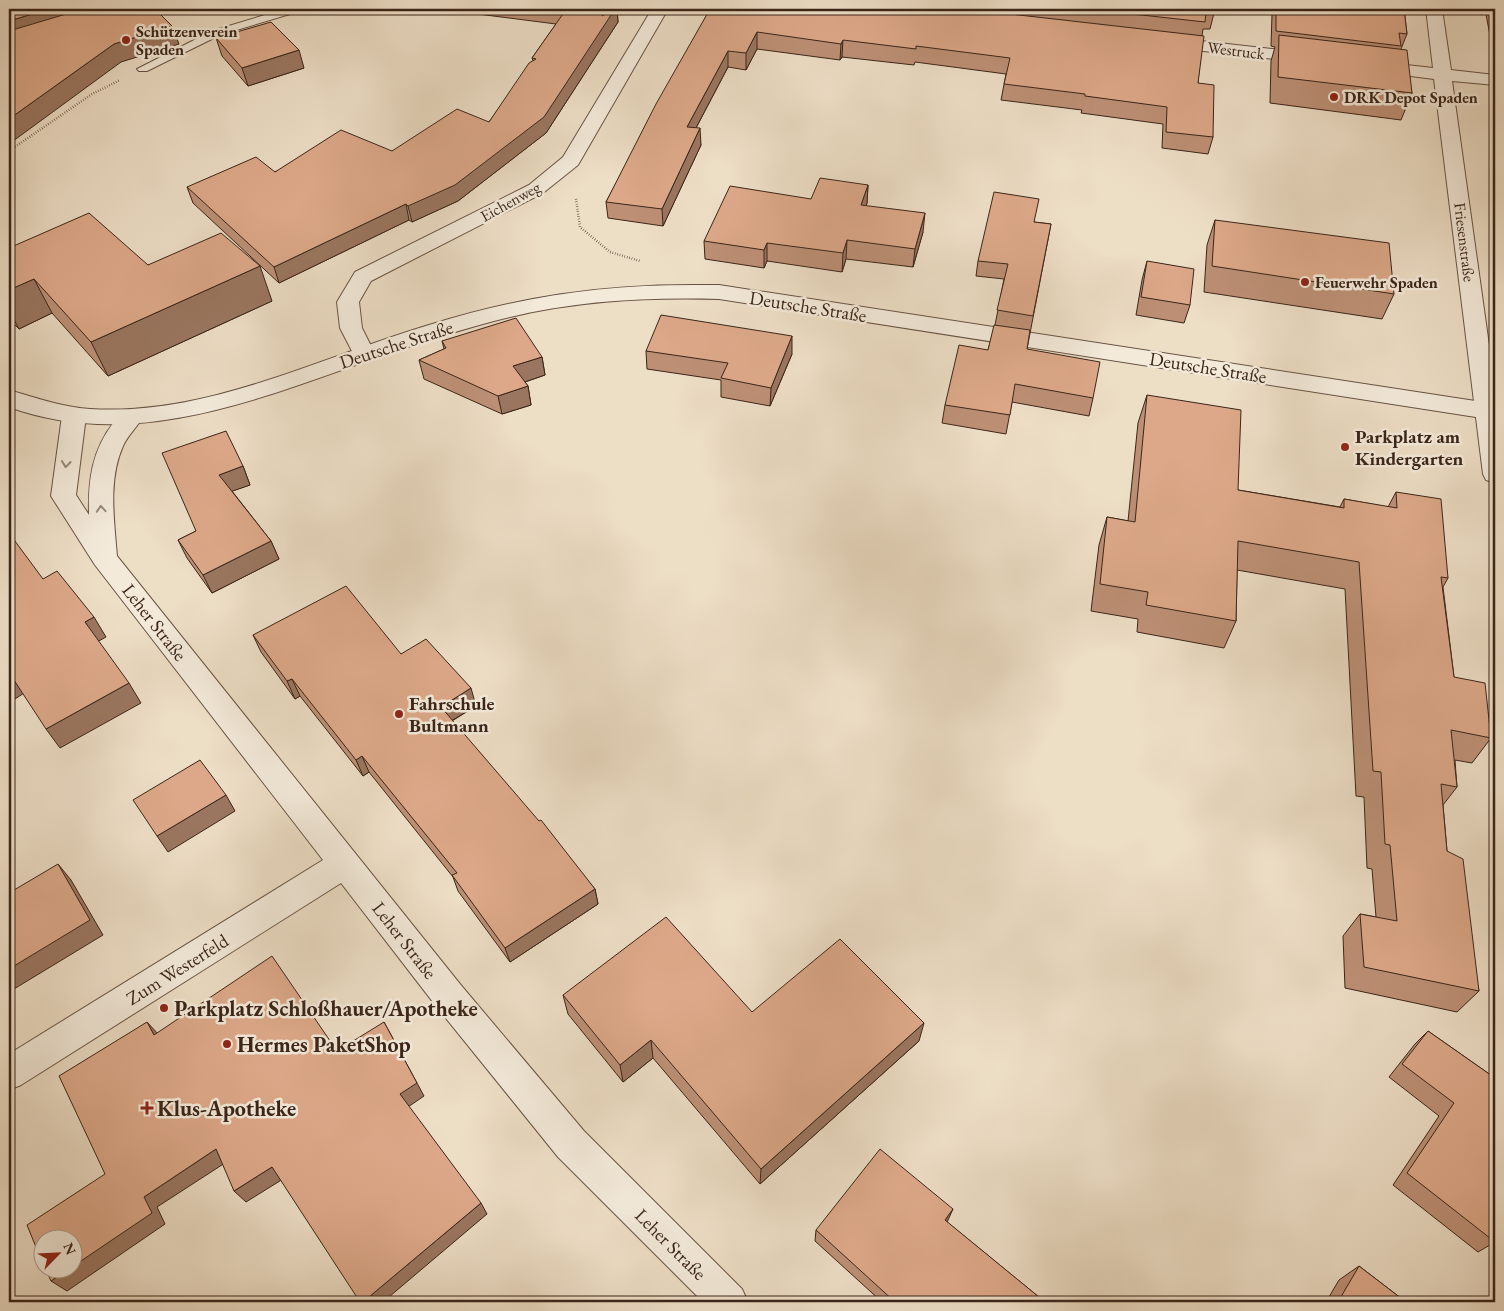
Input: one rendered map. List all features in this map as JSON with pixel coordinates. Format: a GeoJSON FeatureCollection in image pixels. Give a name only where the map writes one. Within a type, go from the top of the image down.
{"type":"FeatureCollection","features":[{"type":"Feature","properties":{"kind":"street","name":"Eichenweg"},"geometry":{"type":"LineString","coordinates":[[364,354],[351,328],[348,302],[363,277],[536,189],[571,161],[660,9]]}},
{"type":"Feature","properties":{"kind":"street","name":"Friesenstraße"},"geometry":{"type":"LineString","coordinates":[[1434,9],[1490,411],[1495,474]]}},
{"type":"Feature","properties":{"kind":"street","name":"Westruck"},"geometry":{"type":"LineString","coordinates":[[1146,39],[1325,60]]}},
{"type":"Feature","properties":{"kind":"street"},"geometry":{"type":"LineString","coordinates":[[1354,64],[1495,80]]}},
{"type":"Feature","properties":{"kind":"street","name":"Deutsche Straße"},"geometry":{"type":"LineString","coordinates":[[131,418],[176,413],[232,400],[364,354],[464,322],[511,310],[568,300],[658,290],[720,292],[1490,411]]}},
{"type":"Feature","properties":{"kind":"street"},"geometry":{"type":"LineString","coordinates":[[9,398],[18,403],[74,416],[131,418]]}},
{"type":"Feature","properties":{"kind":"street","name":"Leher Straße"},"geometry":{"type":"LineString","coordinates":[[74,416],[63,496],[104,558],[448,995],[571,1144],[729,1302]]}},
{"type":"Feature","properties":{"kind":"street"},"geometry":{"type":"LineString","coordinates":[[104,558],[100,502],[102,473],[111,445],[131,418]]}},
{"type":"Feature","properties":{"kind":"street","name":"Zum Westerfeld"},"geometry":{"type":"LineString","coordinates":[[9,1073],[344,864]]}},
{"type":"Feature","properties":{"kind":"lane"},"geometry":{"type":"LineString","coordinates":[[143,69],[216,33],[296,9]]}},
{"type":"Feature","properties":{"kind":"path"},"geometry":{"type":"LineString","coordinates":[[9,151],[92,94]]}},
{"type":"Feature","properties":{"kind":"path"},"geometry":{"type":"LineString","coordinates":[[571,161],[580,227],[610,252],[644,262]]}},
{"type":"Feature","properties":{"kind":"building"},"geometry":{"type":"Polygon","coordinates":[[[9,9],[49,9],[9,21],[9,9]]]}},
{"type":"Feature","properties":{"kind":"building"},"geometry":{"type":"Polygon","coordinates":[[[83,9],[155,9],[172,26],[114,44],[9,119],[9,31],[83,9]]]}},
{"type":"Feature","properties":{"kind":"building"},"geometry":{"type":"Polygon","coordinates":[[[550,9],[607,9],[602,16],[615,9],[544,117],[455,185],[408,206],[406,204],[274,267],[187,187],[256,157],[275,172],[341,130],[392,151],[457,109],[489,122],[529,63],[536,59],[532,58],[565,11],[550,9]]]}},
{"type":"Feature","properties":{"kind":"building"},"geometry":{"type":"Polygon","coordinates":[[[710,9],[966,9],[1204,36],[1198,83],[1214,85],[1213,137],[1166,132],[1167,107],[1004,84],[1010,58],[916,46],[916,49],[843,40],[841,44],[757,32],[746,53],[728,51],[687,127],[700,128],[662,209],[606,202],[656,104],[710,9]]]}},
{"type":"Feature","properties":{"kind":"building"},"geometry":{"type":"Polygon","coordinates":[[[1087,9],[1215,9],[1214,13],[1206,13],[1205,22],[1087,9]]]}},
{"type":"Feature","properties":{"kind":"building"},"geometry":{"type":"Polygon","coordinates":[[[1276,9],[1404,9],[1407,34],[1399,33],[1401,46],[1276,31],[1276,9]]]}},
{"type":"Feature","properties":{"kind":"building"},"geometry":{"type":"Polygon","coordinates":[[[271,22],[299,50],[242,68],[216,38],[271,22]]]}},
{"type":"Feature","properties":{"kind":"building"},"geometry":{"type":"Polygon","coordinates":[[[1279,35],[1407,50],[1412,93],[1278,77],[1279,35]]]}},
{"type":"Feature","properties":{"kind":"building"},"geometry":{"type":"Polygon","coordinates":[[[820,178],[868,185],[861,205],[925,213],[915,249],[847,240],[843,253],[767,243],[764,250],[704,241],[730,186],[811,199],[820,178]]]}},
{"type":"Feature","properties":{"kind":"building"},"geometry":{"type":"Polygon","coordinates":[[[994,192],[1039,199],[1034,222],[1051,224],[1033,316],[997,310],[1008,264],[978,261],[994,192]]]}},
{"type":"Feature","properties":{"kind":"building"},"geometry":{"type":"Polygon","coordinates":[[[89,213],[148,265],[221,233],[260,266],[91,342],[34,279],[9,290],[9,248],[89,213]]]}},
{"type":"Feature","properties":{"kind":"building"},"geometry":{"type":"Polygon","coordinates":[[[1215,220],[1389,243],[1394,294],[1212,266],[1215,220]]]}},
{"type":"Feature","properties":{"kind":"building"},"geometry":{"type":"Polygon","coordinates":[[[1147,261],[1194,269],[1190,305],[1141,297],[1147,261]]]}},
{"type":"Feature","properties":{"kind":"building"},"geometry":{"type":"Polygon","coordinates":[[[661,315],[792,336],[771,388],[721,378],[728,363],[646,351],[661,315]]]}},
{"type":"Feature","properties":{"kind":"building"},"geometry":{"type":"Polygon","coordinates":[[[516,318],[542,357],[513,366],[528,386],[498,396],[419,360],[446,348],[442,341],[516,318]]]}},
{"type":"Feature","properties":{"kind":"building"},"geometry":{"type":"Polygon","coordinates":[[[994,325],[1030,330],[1027,349],[1100,362],[1093,398],[1015,384],[1010,415],[945,405],[959,345],[988,350],[994,325]]]}},
{"type":"Feature","properties":{"kind":"building"},"geometry":{"type":"Polygon","coordinates":[[[1147,395],[1241,410],[1238,490],[1344,508],[1344,499],[1397,508],[1396,492],[1441,499],[1448,578],[1441,577],[1454,677],[1485,683],[1491,738],[1451,730],[1457,787],[1441,784],[1447,851],[1463,859],[1479,991],[1364,967],[1360,914],[1397,921],[1390,845],[1385,844],[1381,772],[1373,771],[1359,562],[1238,541],[1236,621],[1146,605],[1148,592],[1100,584],[1107,517],[1135,522],[1147,395]]]}},
{"type":"Feature","properties":{"kind":"building"},"geometry":{"type":"Polygon","coordinates":[[[226,431],[243,466],[219,475],[271,541],[203,575],[178,540],[196,531],[162,453],[226,431]]]}},
{"type":"Feature","properties":{"kind":"building"},"geometry":{"type":"Polygon","coordinates":[[[9,533],[43,579],[57,571],[94,617],[85,622],[129,683],[46,729],[9,675],[9,533]]]}},
{"type":"Feature","properties":{"kind":"building"},"geometry":{"type":"Polygon","coordinates":[[[346,586],[401,654],[426,639],[471,688],[441,707],[539,821],[541,820],[595,889],[505,948],[452,875],[457,873],[362,756],[356,760],[292,679],[287,681],[253,635],[346,586]]]}},
{"type":"Feature","properties":{"kind":"building"},"geometry":{"type":"Polygon","coordinates":[[[200,760],[226,795],[157,836],[133,800],[200,760]]]}},
{"type":"Feature","properties":{"kind":"building"},"geometry":{"type":"Polygon","coordinates":[[[58,864],[90,920],[9,969],[9,893],[58,864]]]}},
{"type":"Feature","properties":{"kind":"building"},"geometry":{"type":"Polygon","coordinates":[[[666,917],[752,1012],[840,939],[924,1023],[761,1169],[651,1040],[620,1065],[563,995],[666,917]]]}},
{"type":"Feature","properties":{"kind":"building"},"geometry":{"type":"Polygon","coordinates":[[[272,956],[337,1051],[384,1022],[417,1083],[400,1094],[481,1203],[363,1302],[360,1302],[272,1167],[234,1191],[216,1149],[144,1197],[152,1213],[82,1260],[82,1228],[32,1228],[32,1237],[27,1225],[105,1174],[59,1076],[147,1022],[154,1035],[272,956]]]}},
{"type":"Feature","properties":{"kind":"building"},"geometry":{"type":"Polygon","coordinates":[[[1428,1031],[1495,1078],[1495,1242],[1407,1173],[1454,1103],[1402,1064],[1428,1031]]]}},
{"type":"Feature","properties":{"kind":"building"},"geometry":{"type":"Polygon","coordinates":[[[880,1149],[953,1209],[945,1220],[1045,1302],[895,1302],[816,1230],[880,1149]]]}},
{"type":"Feature","properties":{"kind":"building"},"geometry":{"type":"Polygon","coordinates":[[[1359,1266],[1406,1302],[1338,1302],[1359,1266]]]}},
{"type":"Feature","properties":{"kind":"place","name":"Schützenverein Spaden"},"geometry":{"type":"Point","coordinates":[126,40]}},
{"type":"Feature","properties":{"kind":"place","name":"DRK Depot Spaden"},"geometry":{"type":"Point","coordinates":[1334,97]}},
{"type":"Feature","properties":{"kind":"place","name":"Feuerwehr Spaden"},"geometry":{"type":"Point","coordinates":[1305,282]}},
{"type":"Feature","properties":{"kind":"place","name":"Parkplatz am Kindergarten"},"geometry":{"type":"Point","coordinates":[1345,447]}},
{"type":"Feature","properties":{"kind":"place","name":"Fahrschule Bultmann"},"geometry":{"type":"Point","coordinates":[399,714]}},
{"type":"Feature","properties":{"kind":"place","name":"Parkplatz Schloßhauer/Apotheke"},"geometry":{"type":"Point","coordinates":[164,1008]}},
{"type":"Feature","properties":{"kind":"place","name":"Hermes PaketShop"},"geometry":{"type":"Point","coordinates":[227,1044]}},
{"type":"Feature","properties":{"kind":"place","name":"Klus-Apotheke"},"geometry":{"type":"Point","coordinates":[147,1108]}}]}
